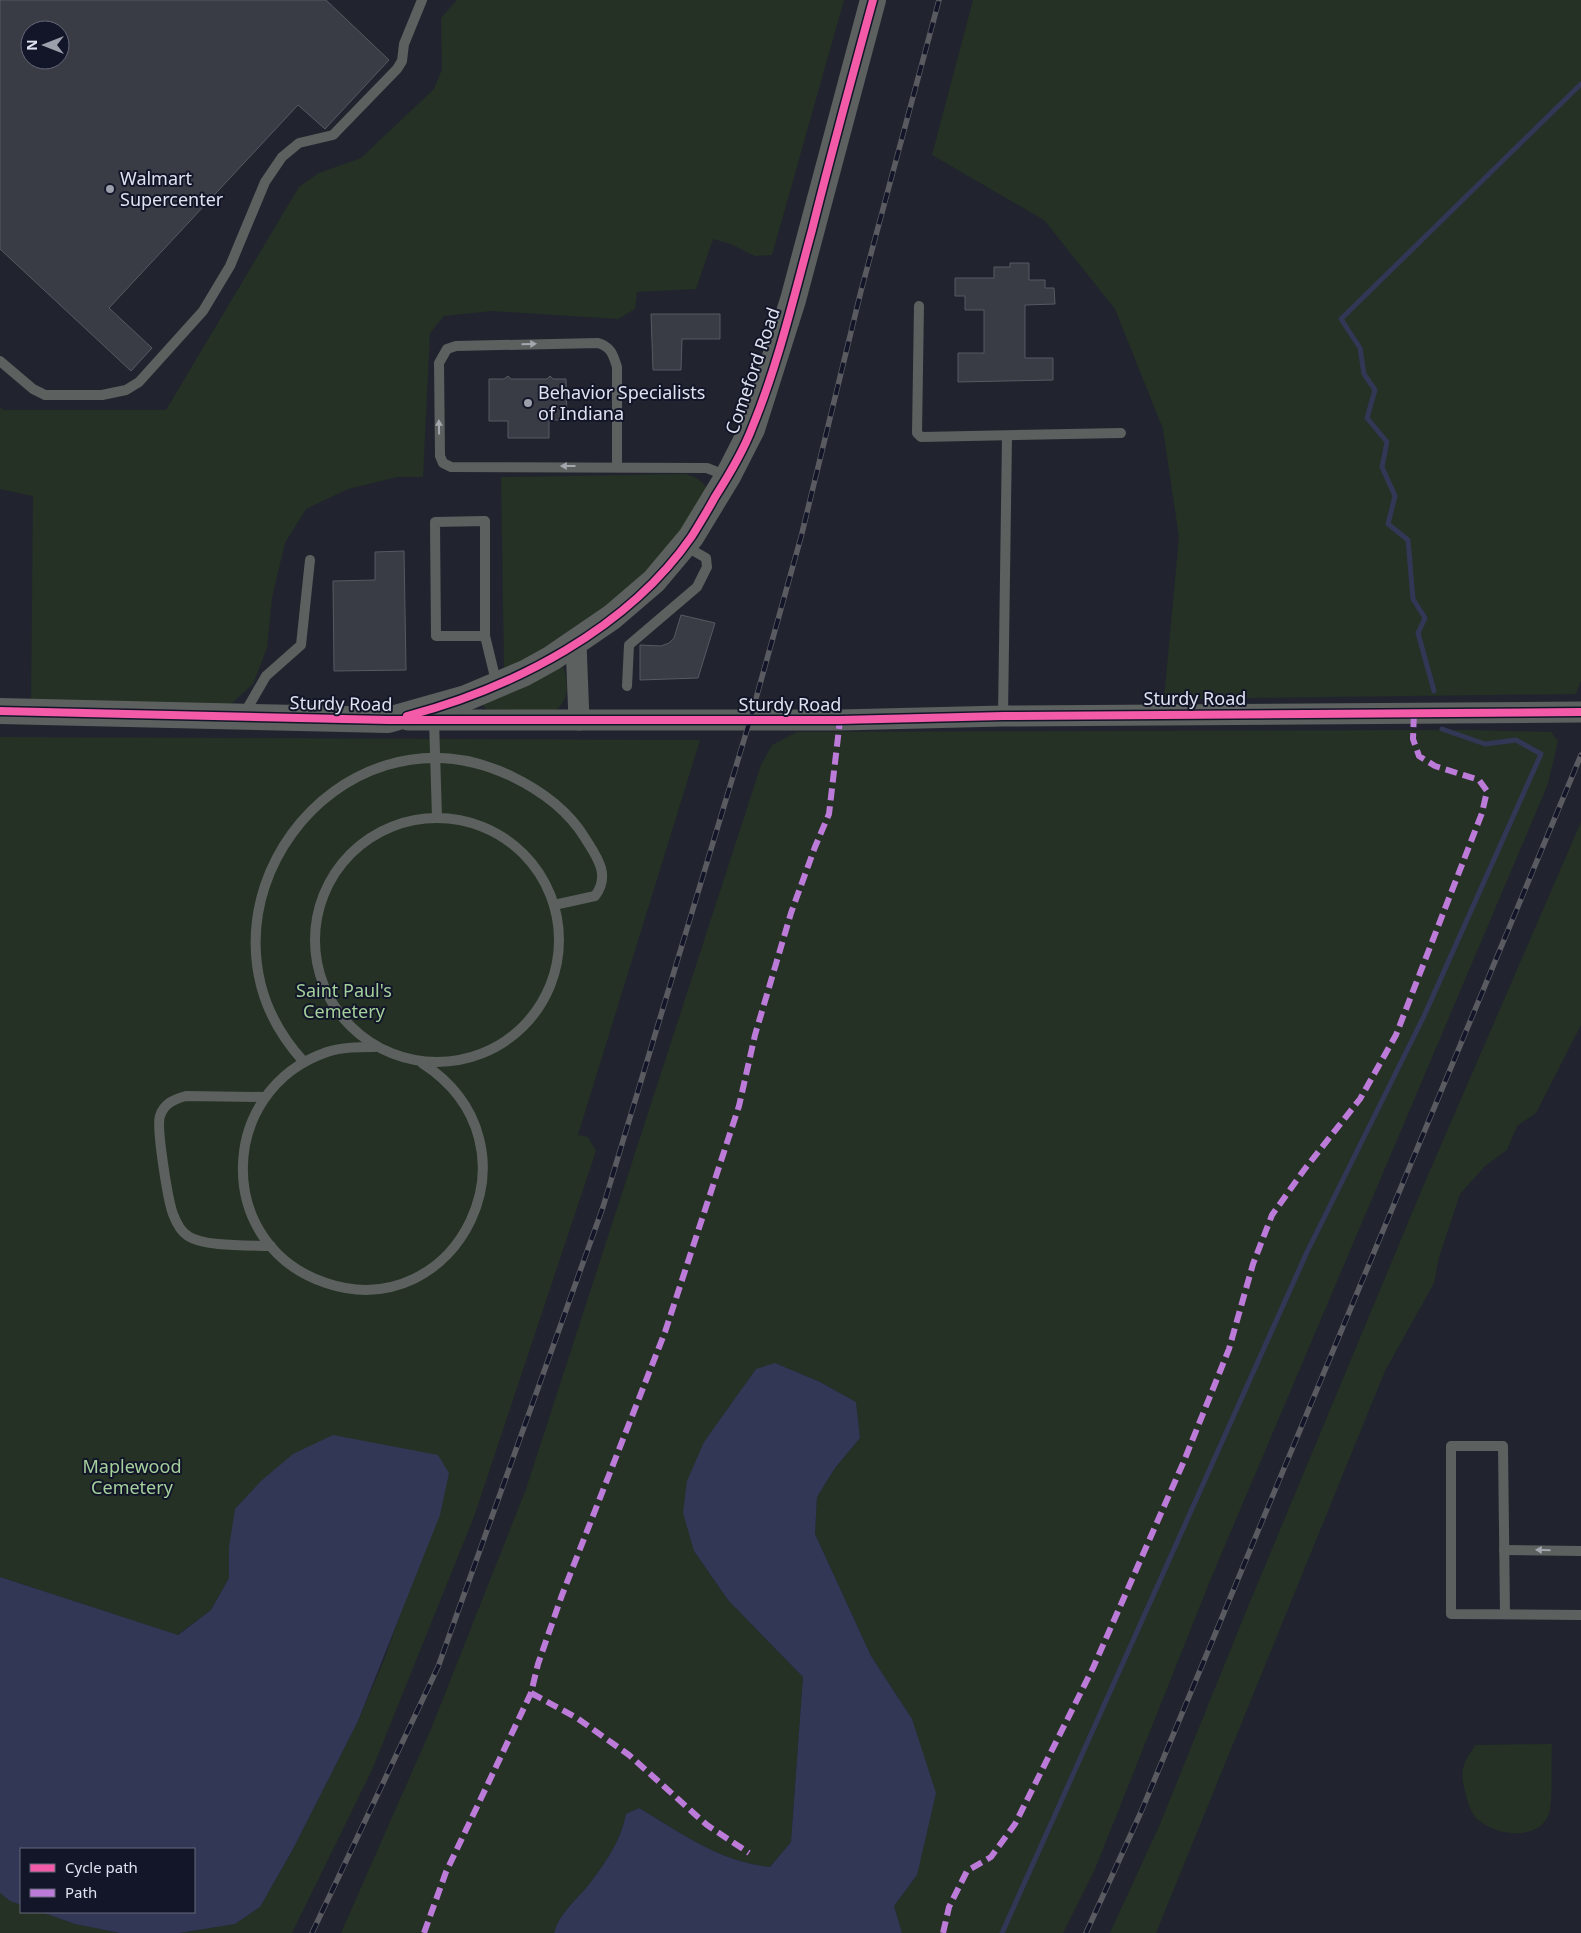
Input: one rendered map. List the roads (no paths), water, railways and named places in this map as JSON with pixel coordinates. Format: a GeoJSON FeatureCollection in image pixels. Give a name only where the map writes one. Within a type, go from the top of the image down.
{"type":"FeatureCollection","features":[{"type":"Feature","properties":{"kind":"street","name":"Comeford Road"},"geometry":{"type":"LineString","coordinates":[[388,720],[439,707],[497,686],[525,673],[576,643],[612,617],[654,581],[684,546],[728,476],[752,429],[793,300],[872,0]]}},
{"type":"Feature","properties":{"kind":"street"},"geometry":{"type":"LineString","coordinates":[[576,643],[579,720]]}},
{"type":"Feature","properties":{"kind":"street","name":"Sturdy Road"},"geometry":{"type":"LineString","coordinates":[[0,711],[388,720],[840,720],[1003,716],[1581,712]]}},
{"type":"Feature","properties":{"kind":"lane"},"geometry":{"type":"LineString","coordinates":[[0,361],[33,389],[45,395],[102,395],[126,390],[139,382],[203,311],[230,266],[265,182],[282,158],[299,143],[333,134],[397,69],[402,61],[404,44],[422,0]]}},
{"type":"Feature","properties":{"kind":"lane"},"geometry":{"type":"LineString","coordinates":[[919,306],[917,434],[921,436],[1121,434]]}},
{"type":"Feature","properties":{"kind":"lane"},"geometry":{"type":"LineString","coordinates":[[617,466],[617,367],[613,352],[607,346],[598,343],[456,346],[444,353],[439,363],[440,456],[443,463],[451,466],[707,468],[728,476]]}},
{"type":"Feature","properties":{"kind":"lane"},"geometry":{"type":"LineString","coordinates":[[1003,716],[1007,436]]}},
{"type":"Feature","properties":{"kind":"lane"},"geometry":{"type":"LineString","coordinates":[[485,636],[436,636],[435,522],[485,521],[485,636],[497,686]]}},
{"type":"Feature","properties":{"kind":"lane"},"geometry":{"type":"LineString","coordinates":[[627,686],[629,644],[697,586],[707,567],[706,558],[684,546]]}},
{"type":"Feature","properties":{"kind":"lane"},"geometry":{"type":"LineString","coordinates":[[242,717],[266,676],[300,645],[310,560]]}},
{"type":"Feature","properties":{"kind":"lane"},"geometry":{"type":"LineString","coordinates":[[434,720],[437,817]]}},
{"type":"Feature","properties":{"kind":"lane"},"geometry":{"type":"LineString","coordinates":[[304,1062],[288,1044],[273,1018],[261,986],[256,957],[256,928],[260,902],[267,877],[280,850],[298,823],[324,798],[352,780],[384,767],[416,760],[435,759],[469,762],[497,769],[529,784],[556,804],[582,832],[598,858],[603,875],[601,888],[595,896],[554,905]]}},
{"type":"Feature","properties":{"kind":"lane"},"geometry":{"type":"LineString","coordinates":[[375,1047],[349,1026],[326,993],[315,952],[317,914],[331,879],[343,862],[361,844],[380,832],[401,823],[437,817],[477,825],[499,835],[518,848],[535,868],[554,905],[559,950],[554,974],[548,990],[528,1022],[497,1047],[480,1055],[442,1063],[420,1062],[375,1047],[349,1047],[335,1050],[304,1062],[288,1073],[265,1096],[250,1126],[245,1142],[242,1179],[246,1198],[254,1219],[271,1246],[290,1265],[308,1276],[340,1286],[368,1289],[387,1286],[422,1273],[453,1248],[464,1233],[479,1201],[483,1177],[483,1156],[478,1132],[460,1096],[442,1077],[420,1062]]}},
{"type":"Feature","properties":{"kind":"lane"},"geometry":{"type":"LineString","coordinates":[[265,1096],[186,1096],[174,1099],[166,1106],[160,1116],[160,1132],[172,1212],[177,1225],[188,1236],[201,1242],[271,1246]]}},
{"type":"Feature","properties":{"kind":"lane"},"geometry":{"type":"LineString","coordinates":[[1505,1614],[1503,1446],[1451,1446],[1451,1614],[1581,1615]]}},
{"type":"Feature","properties":{"kind":"lane"},"geometry":{"type":"LineString","coordinates":[[1504,1550],[1581,1551]]}},
{"type":"Feature","properties":{"kind":"water"},"geometry":{"type":"Polygon","coordinates":[[[775,1363],[820,1382],[856,1402],[860,1438],[835,1468],[817,1497],[815,1534],[871,1656],[912,1719],[936,1793],[917,1875],[894,1906],[902,1933],[554,1933],[565,1912],[608,1858],[621,1833],[626,1814],[639,1808],[718,1853],[752,1864],[770,1867],[791,1842],[803,1677],[728,1600],[694,1551],[683,1513],[687,1481],[704,1442],[756,1369],[775,1363]]]}},
{"type":"Feature","properties":{"kind":"water"},"geometry":{"type":"Polygon","coordinates":[[[333,1435],[438,1455],[449,1473],[440,1515],[358,1721],[293,1849],[260,1907],[235,1924],[179,1933],[120,1933],[75,1924],[44,1913],[195,1913],[195,1848],[20,1848],[20,1905],[10,1901],[0,1893],[0,1577],[178,1635],[211,1610],[229,1578],[229,1547],[235,1509],[261,1481],[293,1454],[333,1435]]]}},
{"type":"Feature","properties":{"kind":"waterway"},"geometry":{"type":"LineString","coordinates":[[1434,691],[1418,633],[1425,618],[1413,599],[1408,540],[1388,524],[1395,496],[1382,467],[1387,442],[1367,418],[1375,390],[1364,374],[1360,348],[1341,319],[1581,84]]}},
{"type":"Feature","properties":{"kind":"waterway"},"geometry":{"type":"LineString","coordinates":[[1002,1933],[1307,1252],[1424,1016],[1541,754],[1516,740],[1485,744],[1442,729]]}},
{"type":"Feature","properties":{"kind":"railway"},"geometry":{"type":"LineString","coordinates":[[312,1933],[438,1667],[603,1207],[750,720],[801,537],[861,291],[939,0]]}},
{"type":"Feature","properties":{"kind":"railway"},"geometry":{"type":"LineString","coordinates":[[1086,1933],[1141,1812],[1581,755]]}},
{"type":"Feature","properties":{"kind":"place","name":"Walmart Supercenter"},"geometry":{"type":"Point","coordinates":[110,189]}},
{"type":"Feature","properties":{"kind":"place","name":"Behavior Specialists of Indiana"},"geometry":{"type":"Point","coordinates":[528,403]}},
{"type":"Feature","properties":{"kind":"park label","name":"Saint Paul's Cemetery"},"geometry":{"type":"Point","coordinates":[344,1001]}},
{"type":"Feature","properties":{"kind":"park label","name":"Maplewood Cemetery"},"geometry":{"type":"Point","coordinates":[132,1477]}}]}
